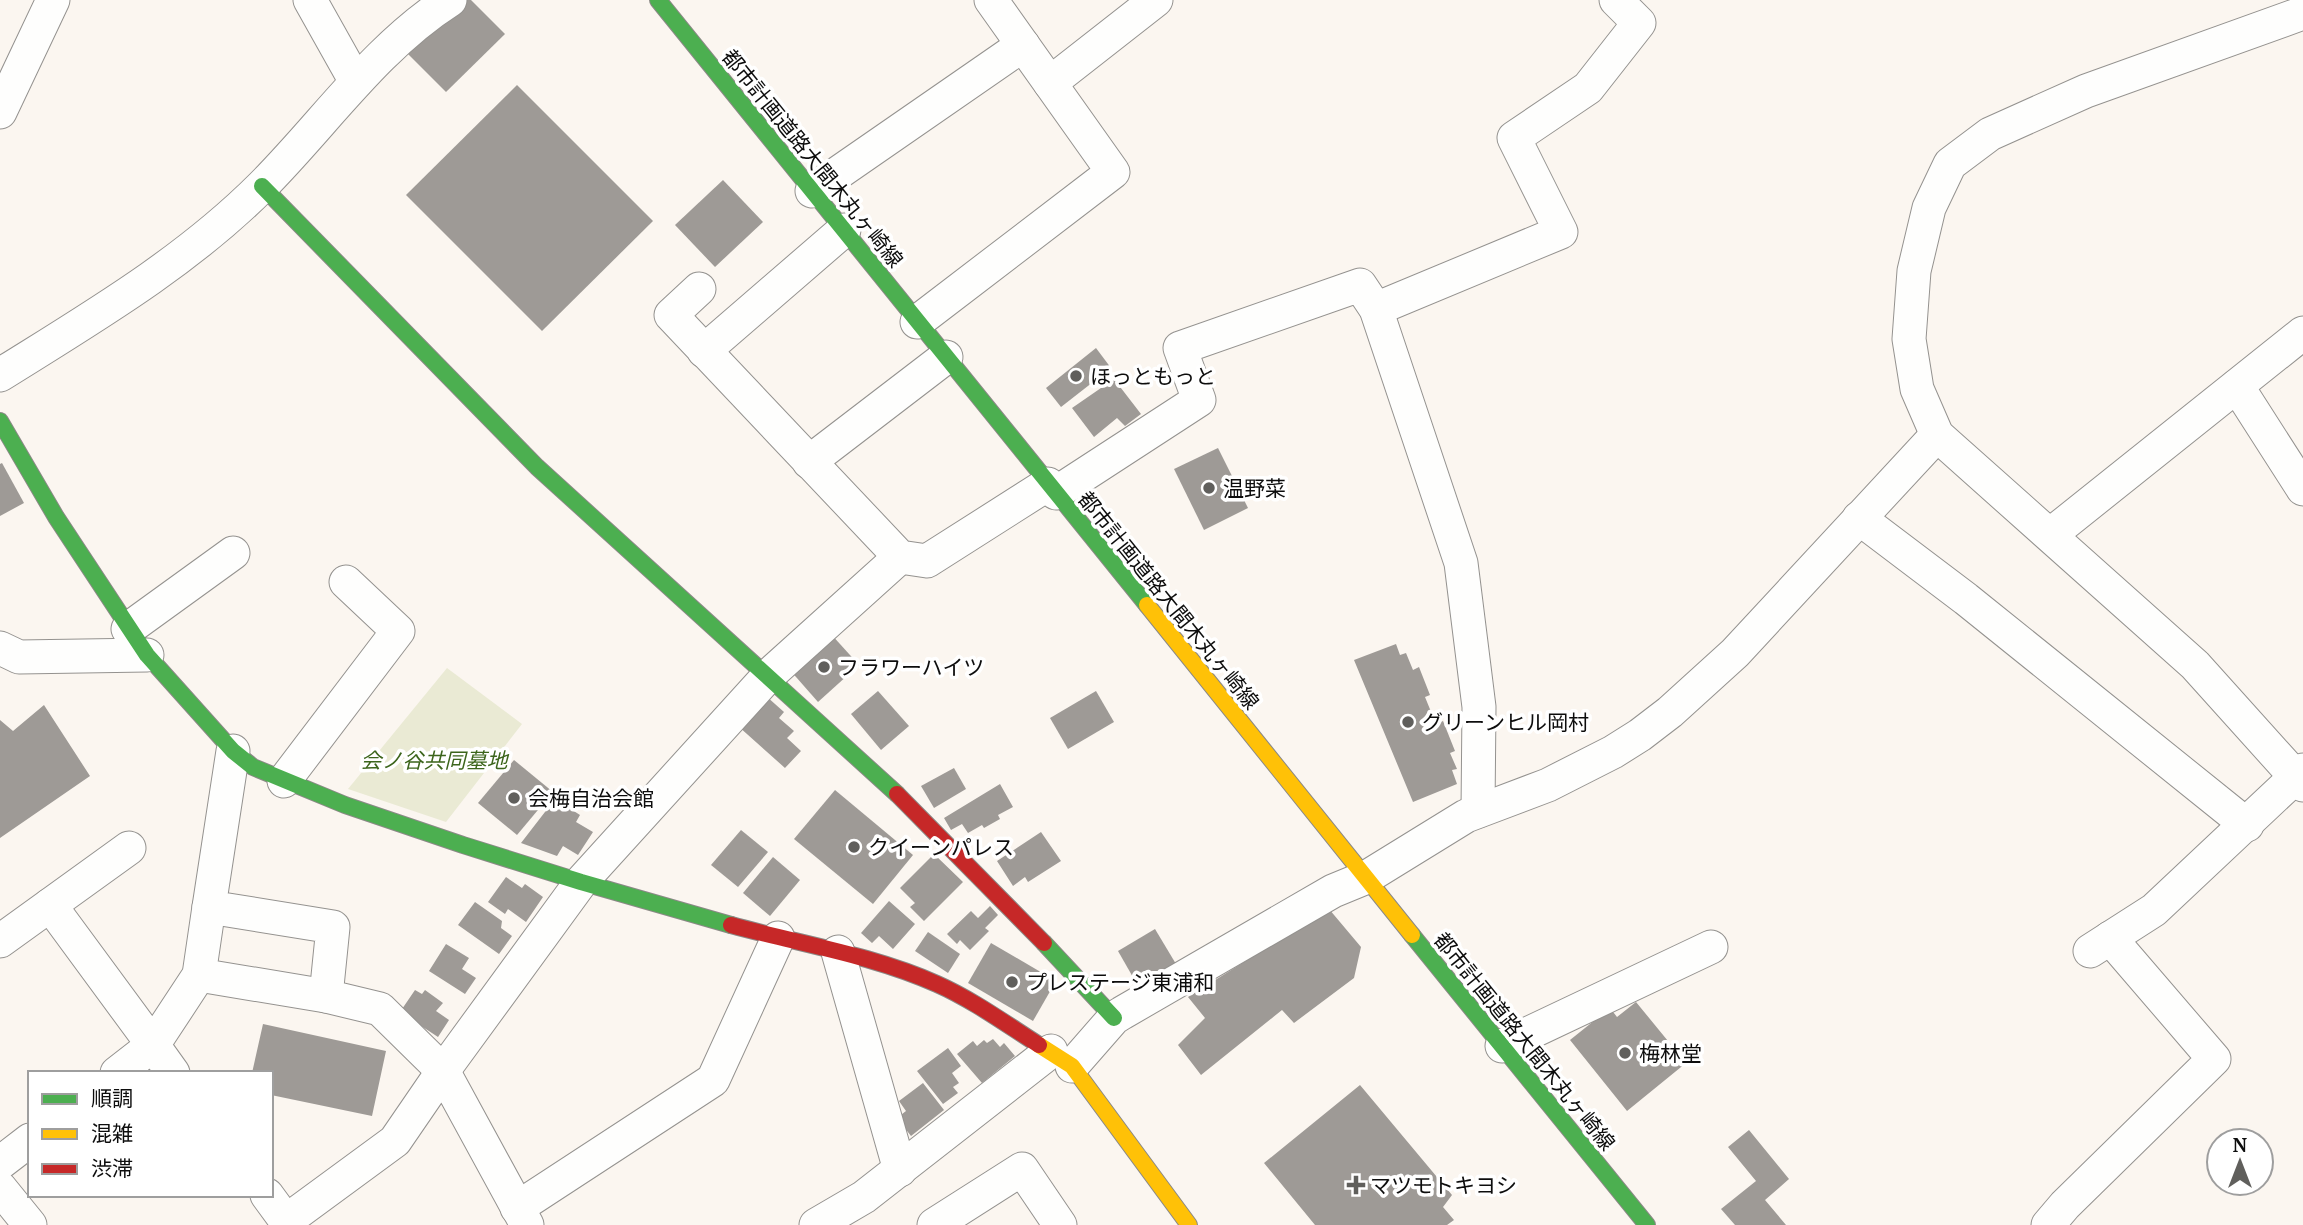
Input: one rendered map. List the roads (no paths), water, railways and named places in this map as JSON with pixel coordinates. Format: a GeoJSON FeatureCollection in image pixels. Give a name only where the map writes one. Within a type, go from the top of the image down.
{"type":"FeatureCollection","features":[{"type":"Feature","properties":{"kind":"street"},"geometry":{"type":"LineString","coordinates":[[0,112],[53,0]]}},
{"type":"Feature","properties":{"kind":"street"},"geometry":{"type":"LineString","coordinates":[[310,0],[356,82]]}},
{"type":"Feature","properties":{"kind":"street"},"geometry":{"type":"LineString","coordinates":[[0,375],[159,272],[210,233],[262,186],[356,82],[429,13],[450,0]]}},
{"type":"Feature","properties":{"kind":"street","name":"都市計画道路大間木丸ヶ崎線"},"geometry":{"type":"LineString","coordinates":[[658,0],[1647,1225]]}},
{"type":"Feature","properties":{"kind":"street"},"geometry":{"type":"LineString","coordinates":[[918,322],[1113,172],[991,0]]}},
{"type":"Feature","properties":{"kind":"street"},"geometry":{"type":"LineString","coordinates":[[1050,83],[1156,0]]}},
{"type":"Feature","properties":{"kind":"street"},"geometry":{"type":"LineString","coordinates":[[1376,309],[1561,232],[1514,138],[1588,88],[1639,23],[1616,0]]}},
{"type":"Feature","properties":{"kind":"street"},"geometry":{"type":"LineString","coordinates":[[2048,1225],[2065,1205],[2214,1059],[2100,945],[2154,911],[2301,777],[2195,665],[1937,435],[1917,389],[1909,339],[1914,271],[1929,208],[1950,164],[1990,134],[2086,91],[2303,13]]}},
{"type":"Feature","properties":{"kind":"street"},"geometry":{"type":"LineString","coordinates":[[812,191],[1023,45]]}},
{"type":"Feature","properties":{"kind":"street"},"geometry":{"type":"LineString","coordinates":[[262,186],[537,467],[914,810],[1012,908],[1114,1018]]}},
{"type":"Feature","properties":{"kind":"street"},"geometry":{"type":"LineString","coordinates":[[705,351],[844,230]]}},
{"type":"Feature","properties":{"kind":"street"},"geometry":{"type":"LineString","coordinates":[[699,289],[671,315],[900,557],[927,561],[1199,400],[1180,348],[1360,285],[1376,309],[1461,564],[1479,707],[1478,811]]}},
{"type":"Feature","properties":{"kind":"street"},"geometry":{"type":"LineString","coordinates":[[2050,535],[2303,333]]}},
{"type":"Feature","properties":{"kind":"street"},"geometry":{"type":"LineString","coordinates":[[809,461],[946,356]]}},
{"type":"Feature","properties":{"kind":"street"},"geometry":{"type":"LineString","coordinates":[[2237,386],[2303,489]]}},
{"type":"Feature","properties":{"kind":"street"},"geometry":{"type":"LineString","coordinates":[[0,421],[56,517],[147,656],[233,751],[253,767],[345,805],[403,825],[581,881],[778,938],[896,968],[938,984],[1061,1059],[1189,1225]]}},
{"type":"Feature","properties":{"kind":"street"},"geometry":{"type":"LineString","coordinates":[[828,1222],[1061,1059],[1114,1018],[1333,891],[1367,877],[1478,811],[1528,794],[1640,735],[1670,712],[1735,653],[1937,435]]}},
{"type":"Feature","properties":{"kind":"street"},"geometry":{"type":"LineString","coordinates":[[1859,518],[1966,599],[2247,825]]}},
{"type":"Feature","properties":{"kind":"street"},"geometry":{"type":"LineString","coordinates":[[128,629],[233,553]]}},
{"type":"Feature","properties":{"kind":"street"},"geometry":{"type":"LineString","coordinates":[[281,1214],[395,1141],[581,881],[768,676],[900,557]]}},
{"type":"Feature","properties":{"kind":"street"},"geometry":{"type":"LineString","coordinates":[[284,781],[398,631],[346,582]]}},
{"type":"Feature","properties":{"kind":"street"},"geometry":{"type":"LineString","coordinates":[[0,648],[19,657],[147,656]]}},
{"type":"Feature","properties":{"kind":"street"},"geometry":{"type":"LineString","coordinates":[[120,1071],[153,1045],[199,975],[233,751]]}},
{"type":"Feature","properties":{"kind":"street"},"geometry":{"type":"LineString","coordinates":[[0,941],[129,848]]}},
{"type":"Feature","properties":{"kind":"street"},"geometry":{"type":"LineString","coordinates":[[50,905],[172,1071]]}},
{"type":"Feature","properties":{"kind":"street"},"geometry":{"type":"LineString","coordinates":[[209,907],[333,926],[327,996]]}},
{"type":"Feature","properties":{"kind":"street"},"geometry":{"type":"LineString","coordinates":[[199,975],[327,996],[380,1009],[443,1071],[522,1217],[713,1080],[778,938]]}},
{"type":"Feature","properties":{"kind":"street"},"geometry":{"type":"LineString","coordinates":[[1502,1046],[1711,947]]}},
{"type":"Feature","properties":{"kind":"street"},"geometry":{"type":"LineString","coordinates":[[838,952],[900,1170]]}},
{"type":"Feature","properties":{"kind":"street"},"geometry":{"type":"LineString","coordinates":[[0,1163],[28,1142]]}},
{"type":"Feature","properties":{"kind":"street"},"geometry":{"type":"LineString","coordinates":[[934,1225],[1022,1169],[1060,1225]]}},
{"type":"Feature","properties":{"kind":"street"},"geometry":{"type":"LineString","coordinates":[[0,1188],[30,1225]]}},
{"type":"Feature","properties":{"kind":"place","name":"ほっともっと"},"geometry":{"type":"Point","coordinates":[1076,376]}},
{"type":"Feature","properties":{"kind":"place","name":"温野菜"},"geometry":{"type":"Point","coordinates":[1209,488]}},
{"type":"Feature","properties":{"kind":"place","name":"フラワーハイツ"},"geometry":{"type":"Point","coordinates":[824,667]}},
{"type":"Feature","properties":{"kind":"place","name":"グリーンヒル岡村"},"geometry":{"type":"Point","coordinates":[1408,722]}},
{"type":"Feature","properties":{"kind":"place","name":"会梅自治会館"},"geometry":{"type":"Point","coordinates":[514,798]}},
{"type":"Feature","properties":{"kind":"place","name":"クイーンパレス"},"geometry":{"type":"Point","coordinates":[854,847]}},
{"type":"Feature","properties":{"kind":"place","name":"プレステージ東浦和"},"geometry":{"type":"Point","coordinates":[1012,982]}},
{"type":"Feature","properties":{"kind":"place","name":"梅林堂"},"geometry":{"type":"Point","coordinates":[1625,1053]}},
{"type":"Feature","properties":{"kind":"place","name":"マツモトキヨシ"},"geometry":{"type":"Point","coordinates":[1356,1185]}},
{"type":"Feature","properties":{"kind":"park label","name":"会ノ谷共同墓地"},"geometry":{"type":"Point","coordinates":[434,760]}}]}
